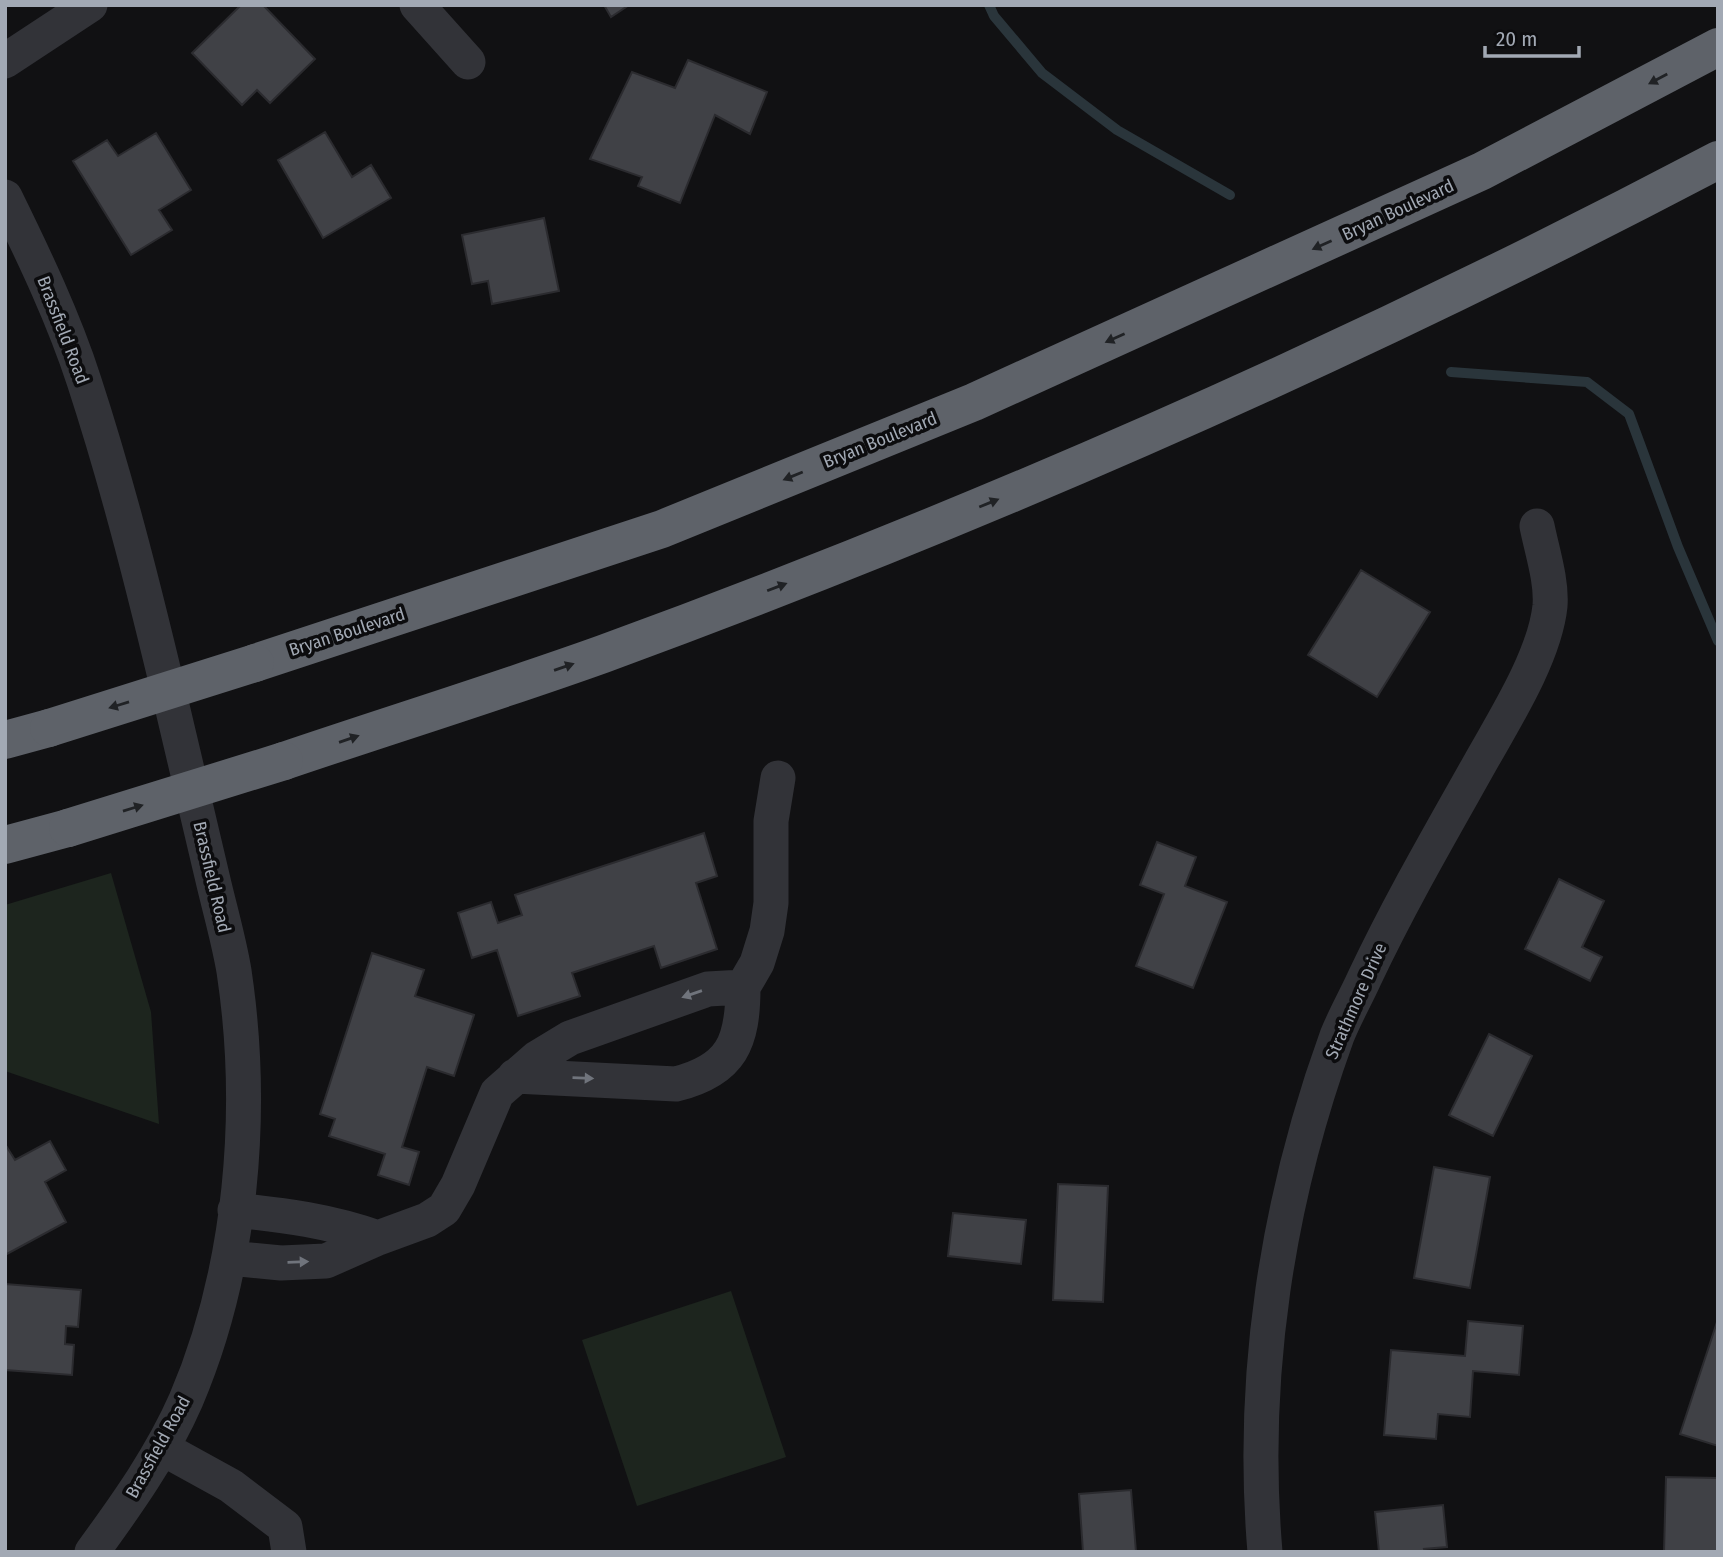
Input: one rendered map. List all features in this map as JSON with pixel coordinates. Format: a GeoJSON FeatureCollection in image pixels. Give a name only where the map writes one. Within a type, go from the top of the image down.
{"type":"FeatureCollection","features":[{"type":"Feature","properties":{"kind":"highway","name":"Bryan Boulevard"},"geometry":{"type":"LineString","coordinates":[[5,740],[255,663],[662,529],[974,402],[1482,171],[1718,47]]}},
{"type":"Feature","properties":{"kind":"highway"},"geometry":{"type":"LineString","coordinates":[[5,845],[284,761],[601,654],[1064,473],[1412,316],[1574,236],[1718,160]]}},
{"type":"Feature","properties":{"kind":"street"},"geometry":{"type":"LineString","coordinates":[[5,61],[90,5]]}},
{"type":"Feature","properties":{"kind":"street"},"geometry":{"type":"LineString","coordinates":[[417,5],[468,62]]}},
{"type":"Feature","properties":{"kind":"street","name":"Brassfield Road"},"geometry":{"type":"LineString","coordinates":[[5,197],[32,251],[78,366],[141,574],[234,969],[241,1043],[243,1137],[230,1258],[208,1338],[186,1399],[162,1448],[92,1552]]}},
{"type":"Feature","properties":{"kind":"street","name":"Strathmore Drive"},"geometry":{"type":"LineString","coordinates":[[1265,1552],[1261,1508],[1260,1411],[1272,1292],[1288,1201],[1338,1035],[1390,924],[1507,715],[1543,640],[1550,605],[1537,526]]}},
{"type":"Feature","properties":{"kind":"street"},"geometry":{"type":"LineString","coordinates":[[515,1076],[676,1084],[698,1078],[719,1065],[734,1047],[743,1018],[743,988],[757,963],[766,931],[771,904],[771,821],[778,778]]}},
{"type":"Feature","properties":{"kind":"street"},"geometry":{"type":"LineString","coordinates":[[230,1258],[281,1263],[326,1261],[427,1220],[444,1209],[458,1185],[497,1093],[537,1058],[570,1038],[708,989],[743,988]]}},
{"type":"Feature","properties":{"kind":"street"},"geometry":{"type":"LineString","coordinates":[[235,1210],[304,1217],[345,1226],[378,1238]]}},
{"type":"Feature","properties":{"kind":"street"},"geometry":{"type":"LineString","coordinates":[[162,1448],[231,1486],[285,1527],[289,1552]]}},
{"type":"Feature","properties":{"kind":"shaded area"},"geometry":{"type":"Polygon","coordinates":[[[111,873],[151,1012],[159,1124],[5,1071],[5,905],[111,873]]]}},
{"type":"Feature","properties":{"kind":"shaded area"},"geometry":{"type":"Polygon","coordinates":[[[731,1291],[786,1457],[637,1506],[582,1340],[731,1291]]]}},
{"type":"Feature","properties":{"kind":"building"},"geometry":{"type":"Polygon","coordinates":[[[241,5],[263,5],[315,59],[270,103],[257,90],[242,105],[192,53],[241,5]]]}},
{"type":"Feature","properties":{"kind":"building"},"geometry":{"type":"Polygon","coordinates":[[[604,5],[629,5],[611,17],[604,5]]]}},
{"type":"Feature","properties":{"kind":"building"},"geometry":{"type":"Polygon","coordinates":[[[688,60],[767,92],[750,134],[715,115],[680,203],[638,186],[642,177],[590,159],[632,72],[675,88],[688,60]]]}},
{"type":"Feature","properties":{"kind":"building"},"geometry":{"type":"Polygon","coordinates":[[[325,132],[352,177],[371,165],[391,198],[323,238],[278,160],[325,132]]]}},
{"type":"Feature","properties":{"kind":"building"},"geometry":{"type":"Polygon","coordinates":[[[156,133],[191,190],[159,210],[172,230],[131,255],[73,161],[107,140],[118,156],[156,133]]]}},
{"type":"Feature","properties":{"kind":"building"},"geometry":{"type":"Polygon","coordinates":[[[544,218],[559,291],[492,304],[488,281],[472,284],[462,235],[544,218]]]}},
{"type":"Feature","properties":{"kind":"building"},"geometry":{"type":"Polygon","coordinates":[[[1361,570],[1430,612],[1377,697],[1308,655],[1361,570]]]}},
{"type":"Feature","properties":{"kind":"building"},"geometry":{"type":"Polygon","coordinates":[[[704,833],[717,876],[696,883],[717,949],[661,968],[654,946],[572,973],[580,996],[518,1016],[497,950],[472,958],[458,913],[491,902],[498,923],[522,915],[515,895],[704,833]]]}},
{"type":"Feature","properties":{"kind":"building"},"geometry":{"type":"Polygon","coordinates":[[[1157,842],[1196,857],[1185,886],[1227,902],[1193,988],[1136,966],[1164,894],[1140,885],[1157,842]]]}},
{"type":"Feature","properties":{"kind":"building"},"geometry":{"type":"Polygon","coordinates":[[[1559,879],[1604,901],[1582,947],[1602,957],[1590,981],[1525,949],[1559,879]]]}},
{"type":"Feature","properties":{"kind":"building"},"geometry":{"type":"Polygon","coordinates":[[[372,953],[424,970],[415,996],[474,1015],[454,1076],[427,1067],[402,1147],[419,1152],[409,1185],[378,1175],[385,1154],[329,1136],[335,1119],[320,1114],[372,953]]]}},
{"type":"Feature","properties":{"kind":"building"},"geometry":{"type":"Polygon","coordinates":[[[1489,1034],[1532,1056],[1493,1136],[1449,1115],[1489,1034]]]}},
{"type":"Feature","properties":{"kind":"building"},"geometry":{"type":"Polygon","coordinates":[[[50,1141],[66,1170],[45,1182],[66,1222],[5,1255],[5,1144],[15,1160],[50,1141]]]}},
{"type":"Feature","properties":{"kind":"building"},"geometry":{"type":"Polygon","coordinates":[[[1434,1167],[1490,1177],[1470,1288],[1414,1278],[1434,1167]]]}},
{"type":"Feature","properties":{"kind":"building"},"geometry":{"type":"Polygon","coordinates":[[[1058,1184],[1108,1186],[1103,1302],[1053,1300],[1058,1184]]]}},
{"type":"Feature","properties":{"kind":"building"},"geometry":{"type":"Polygon","coordinates":[[[953,1213],[1026,1220],[1021,1264],[948,1256],[953,1213]]]}},
{"type":"Feature","properties":{"kind":"building"},"geometry":{"type":"Polygon","coordinates":[[[5,1284],[81,1290],[78,1327],[66,1326],[65,1344],[74,1345],[72,1375],[5,1370],[5,1284]]]}},
{"type":"Feature","properties":{"kind":"building"},"geometry":{"type":"Polygon","coordinates":[[[1718,1319],[1718,1446],[1680,1434],[1718,1319]]]}},
{"type":"Feature","properties":{"kind":"building"},"geometry":{"type":"Polygon","coordinates":[[[1468,1321],[1523,1326],[1519,1375],[1473,1371],[1470,1417],[1438,1414],[1436,1439],[1384,1435],[1391,1350],[1465,1356],[1468,1321]]]}},
{"type":"Feature","properties":{"kind":"building"},"geometry":{"type":"Polygon","coordinates":[[[1666,1477],[1718,1478],[1718,1552],[1664,1552],[1666,1477]]]}},
{"type":"Feature","properties":{"kind":"building"},"geometry":{"type":"Polygon","coordinates":[[[1131,1490],[1136,1552],[1083,1552],[1079,1494],[1131,1490]]]}},
{"type":"Feature","properties":{"kind":"building"},"geometry":{"type":"Polygon","coordinates":[[[1443,1505],[1447,1547],[1424,1549],[1425,1552],[1379,1552],[1375,1512],[1443,1505]]]}},
{"type":"Feature","properties":{"kind":"waterway"},"geometry":{"type":"LineString","coordinates":[[989,5],[994,16],[1042,73],[1117,130],[1230,195]]}},
{"type":"Feature","properties":{"kind":"waterway"},"geometry":{"type":"LineString","coordinates":[[1451,372],[1587,382],[1629,414],[1678,547],[1718,641]]}}]}
